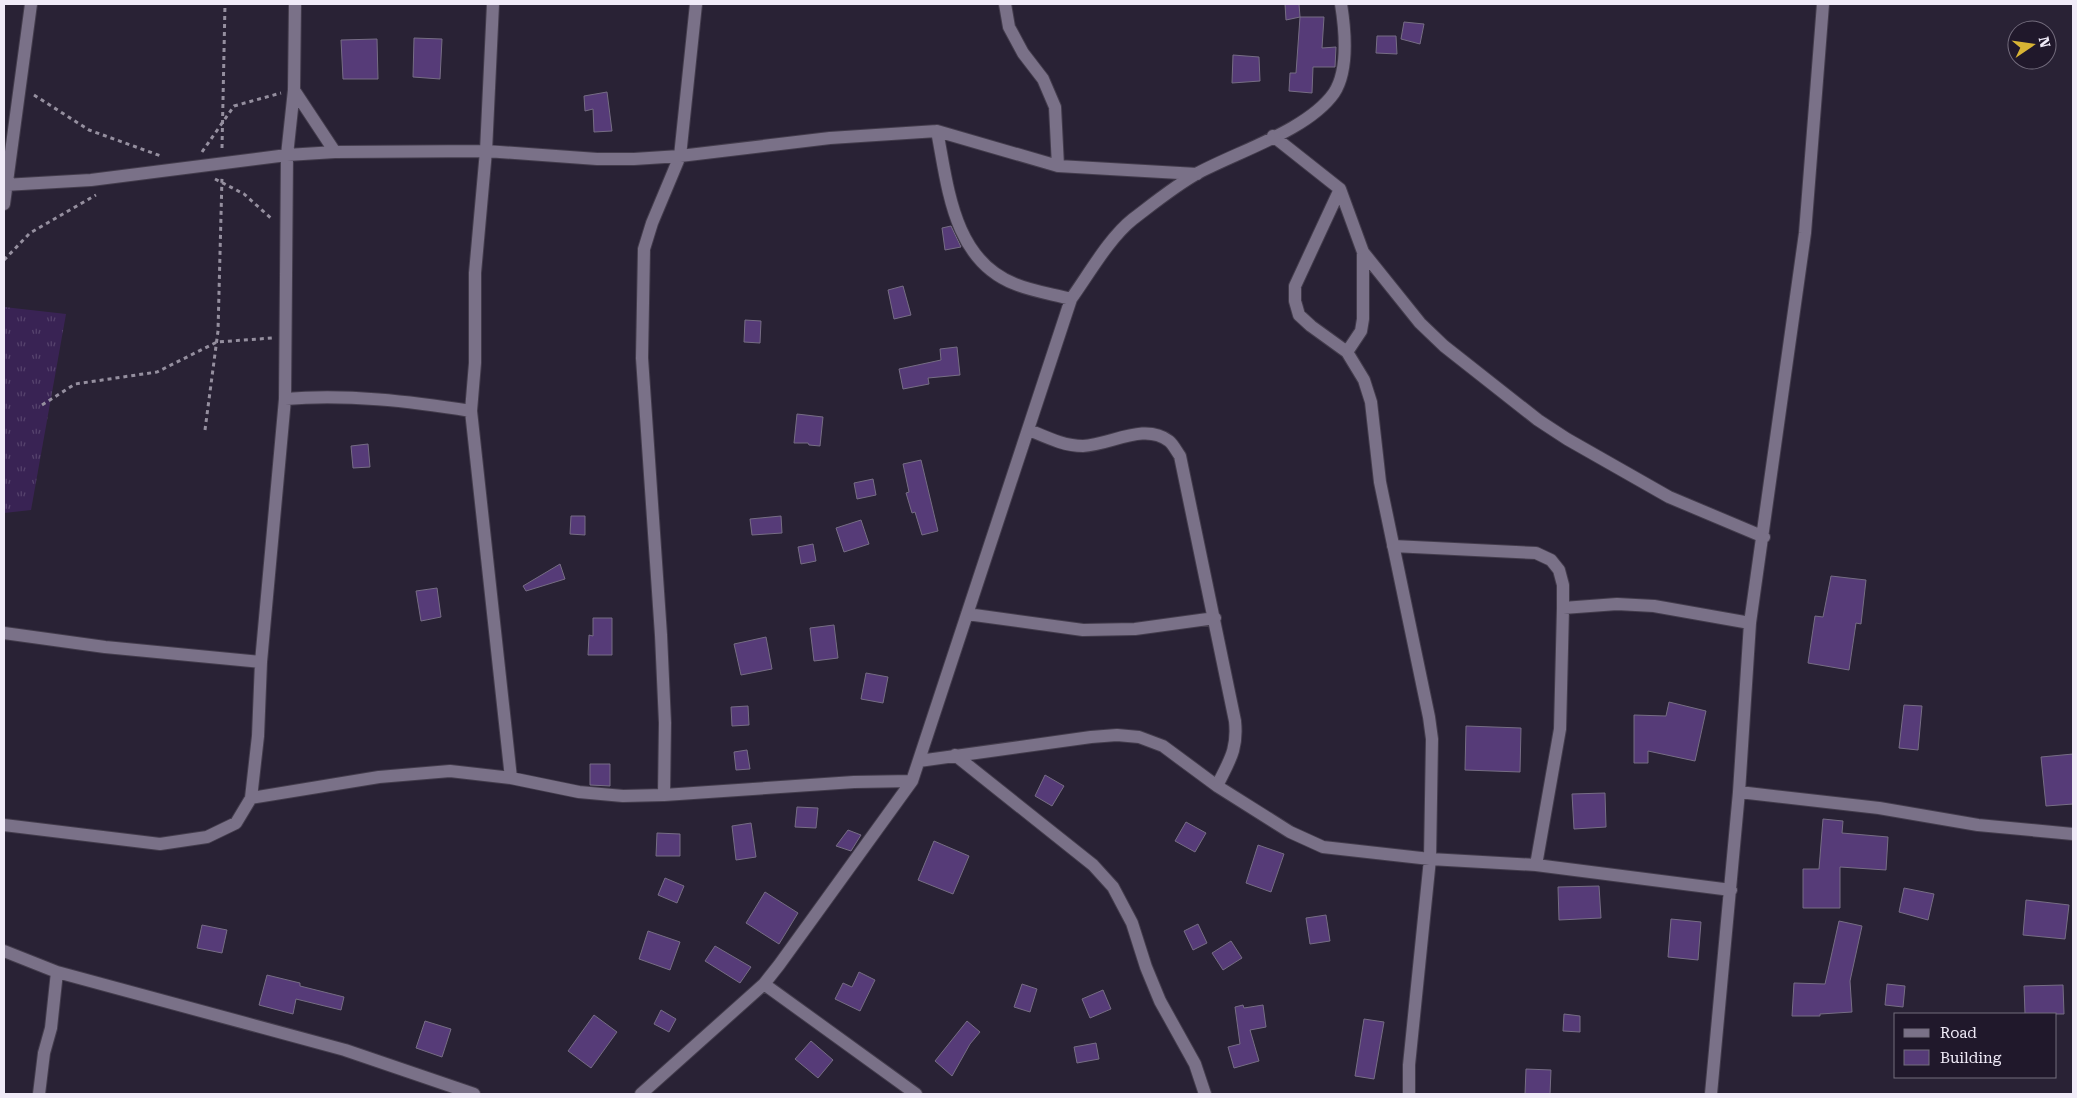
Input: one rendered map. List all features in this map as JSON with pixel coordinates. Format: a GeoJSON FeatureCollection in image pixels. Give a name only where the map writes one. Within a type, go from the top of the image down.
{"type":"FeatureCollection","features":[{"type":"Feature","properties":{"kind":"street"},"geometry":{"type":"LineString","coordinates":[[4,204],[31,4]]}},
{"type":"Feature","properties":{"kind":"street"},"geometry":{"type":"LineString","coordinates":[[4,825],[160,844],[207,837],[236,823],[251,798],[258,736],[261,662],[285,399],[286,155],[294,90],[296,4]]}},
{"type":"Feature","properties":{"kind":"street"},"geometry":{"type":"LineString","coordinates":[[493,4],[486,151],[475,273],[475,362],[471,411],[511,778]]}},
{"type":"Feature","properties":{"kind":"street"},"geometry":{"type":"LineString","coordinates":[[664,795],[665,723],[661,635],[642,358],[644,249],[652,223],[680,156],[696,4]]}},
{"type":"Feature","properties":{"kind":"street"},"geometry":{"type":"LineString","coordinates":[[1005,4],[1009,27],[1023,53],[1044,79],[1055,107],[1058,166]]}},
{"type":"Feature","properties":{"kind":"street"},"geometry":{"type":"LineString","coordinates":[[641,1094],[764,984],[780,965],[912,782],[1071,299],[1116,236],[1132,220],[1197,174],[1305,120],[1321,107],[1335,91],[1343,69],[1345,30],[1341,4]]}},
{"type":"Feature","properties":{"kind":"street"},"geometry":{"type":"LineString","coordinates":[[1711,1094],[1739,792],[1750,623],[1764,537],[1806,232],[1823,4]]}},
{"type":"Feature","properties":{"kind":"street"},"geometry":{"type":"LineString","coordinates":[[294,90],[335,152]]}},
{"type":"Feature","properties":{"kind":"street"},"geometry":{"type":"LineString","coordinates":[[6,185],[92,180],[286,155],[335,152],[486,151],[597,159],[680,156],[830,138],[937,131],[1058,166],[1197,174]]}},
{"type":"Feature","properties":{"kind":"street"},"geometry":{"type":"LineString","coordinates":[[937,131],[953,213],[968,246],[992,272],[1014,284],[1071,299]]}},
{"type":"Feature","properties":{"kind":"street"},"geometry":{"type":"LineString","coordinates":[[1273,136],[1340,188],[1363,252],[1420,323],[1444,346],[1538,420],[1567,439],[1669,497],[1764,537]]}},
{"type":"Feature","properties":{"kind":"street"},"geometry":{"type":"LineString","coordinates":[[1340,188],[1296,286],[1295,302],[1300,315],[1311,326],[1347,352],[1364,380],[1371,402],[1380,482],[1430,717],[1432,739],[1430,859],[1409,1065],[1409,1094]]}},
{"type":"Feature","properties":{"kind":"street"},"geometry":{"type":"LineString","coordinates":[[1347,352],[1361,331],[1363,319],[1363,252]]}},
{"type":"Feature","properties":{"kind":"street"},"geometry":{"type":"LineString","coordinates":[[285,399],[311,397],[398,400],[471,411]]}},
{"type":"Feature","properties":{"kind":"street"},"geometry":{"type":"LineString","coordinates":[[1029,430],[1068,445],[1084,446],[1136,434],[1153,434],[1170,441],[1180,456],[1230,690],[1236,737],[1235,750],[1218,786]]}},
{"type":"Feature","properties":{"kind":"street"},"geometry":{"type":"LineString","coordinates":[[1393,546],[1486,549],[1536,553],[1551,560],[1559,570],[1563,585],[1560,729],[1536,865]]}},
{"type":"Feature","properties":{"kind":"street"},"geometry":{"type":"LineString","coordinates":[[1563,608],[1617,604],[1654,606],[1750,623]]}},
{"type":"Feature","properties":{"kind":"street"},"geometry":{"type":"LineString","coordinates":[[968,614],[1083,630],[1135,629],[1215,618]]}},
{"type":"Feature","properties":{"kind":"street"},"geometry":{"type":"LineString","coordinates":[[4,633],[105,647],[261,662]]}},
{"type":"Feature","properties":{"kind":"street"},"geometry":{"type":"LineString","coordinates":[[920,760],[1091,737],[1117,735],[1140,737],[1163,746],[1218,786],[1290,832],[1323,847],[1430,859],[1536,865],[1730,890]]}},
{"type":"Feature","properties":{"kind":"street"},"geometry":{"type":"LineString","coordinates":[[955,755],[1093,865],[1113,887],[1132,923],[1146,967],[1160,1001],[1195,1064],[1205,1094]]}},
{"type":"Feature","properties":{"kind":"street"},"geometry":{"type":"LineString","coordinates":[[251,798],[316,789],[379,777],[441,772],[511,778],[579,792],[623,796],[664,795],[835,783],[912,782]]}},
{"type":"Feature","properties":{"kind":"street"},"geometry":{"type":"LineString","coordinates":[[1739,792],[1879,808],[1978,825],[2073,834]]}},
{"type":"Feature","properties":{"kind":"street"},"geometry":{"type":"LineString","coordinates":[[4,951],[57,972],[345,1050],[474,1094]]}},
{"type":"Feature","properties":{"kind":"street"},"geometry":{"type":"LineString","coordinates":[[38,1094],[44,1053],[51,1028],[57,972]]}},
{"type":"Feature","properties":{"kind":"street"},"geometry":{"type":"LineString","coordinates":[[764,984],[916,1094]]}},
{"type":"Feature","properties":{"kind":"path"},"geometry":{"type":"LineString","coordinates":[[222,152],[226,4]]}},
{"type":"Feature","properties":{"kind":"path"},"geometry":{"type":"LineString","coordinates":[[20,87],[89,130],[164,157]]}},
{"type":"Feature","properties":{"kind":"path"},"geometry":{"type":"LineString","coordinates":[[286,232],[244,194],[191,167],[234,106],[294,90]]}},
{"type":"Feature","properties":{"kind":"path"},"geometry":{"type":"LineString","coordinates":[[205,430],[217,342],[222,172]]}},
{"type":"Feature","properties":{"kind":"path"},"geometry":{"type":"LineString","coordinates":[[4,260],[30,233],[99,194]]}},
{"type":"Feature","properties":{"kind":"path"},"geometry":{"type":"LineString","coordinates":[[42,405],[75,384],[157,372],[217,342],[285,337]]}},
{"type":"Feature","properties":{"kind":"green space"},"geometry":{"type":"Polygon","coordinates":[[[4,307],[66,314],[31,510],[4,513],[4,307]]]}},
{"type":"Feature","properties":{"kind":"building"},"geometry":{"type":"Polygon","coordinates":[[[1285,4],[1299,4],[1300,17],[1286,20],[1285,4]]]}},
{"type":"Feature","properties":{"kind":"building"},"geometry":{"type":"Polygon","coordinates":[[[1300,17],[1324,17],[1322,48],[1336,47],[1335,67],[1313,67],[1312,93],[1289,91],[1290,73],[1296,73],[1300,17]]]}},
{"type":"Feature","properties":{"kind":"building"},"geometry":{"type":"Polygon","coordinates":[[[1404,22],[1424,24],[1420,44],[1401,39],[1404,22]]]}},
{"type":"Feature","properties":{"kind":"building"},"geometry":{"type":"Polygon","coordinates":[[[1377,36],[1396,36],[1397,54],[1376,53],[1377,36]]]}},
{"type":"Feature","properties":{"kind":"building"},"geometry":{"type":"Polygon","coordinates":[[[414,38],[442,39],[440,79],[413,77],[414,38]]]}},
{"type":"Feature","properties":{"kind":"building"},"geometry":{"type":"Polygon","coordinates":[[[377,39],[378,79],[343,79],[341,40],[377,39]]]}},
{"type":"Feature","properties":{"kind":"building"},"geometry":{"type":"Polygon","coordinates":[[[1233,55],[1259,57],[1260,81],[1232,83],[1233,55]]]}},
{"type":"Feature","properties":{"kind":"building"},"geometry":{"type":"Polygon","coordinates":[[[607,92],[612,131],[594,132],[593,109],[585,111],[584,96],[607,92]]]}},
{"type":"Feature","properties":{"kind":"building"},"geometry":{"type":"Polygon","coordinates":[[[951,226],[961,247],[945,250],[942,228],[951,226]]]}},
{"type":"Feature","properties":{"kind":"building"},"geometry":{"type":"Polygon","coordinates":[[[903,286],[911,315],[894,319],[888,290],[903,286]]]}},
{"type":"Feature","properties":{"kind":"building"},"geometry":{"type":"Polygon","coordinates":[[[745,320],[761,321],[760,343],[744,342],[745,320]]]}},
{"type":"Feature","properties":{"kind":"building"},"geometry":{"type":"Polygon","coordinates":[[[957,347],[960,375],[928,378],[929,384],[903,389],[899,369],[941,360],[940,349],[957,347]]]}},
{"type":"Feature","properties":{"kind":"building"},"geometry":{"type":"Polygon","coordinates":[[[797,414],[823,417],[820,446],[809,445],[808,443],[794,443],[797,414]]]}},
{"type":"Feature","properties":{"kind":"building"},"geometry":{"type":"Polygon","coordinates":[[[368,444],[370,467],[353,468],[351,446],[368,444]]]}},
{"type":"Feature","properties":{"kind":"building"},"geometry":{"type":"Polygon","coordinates":[[[921,460],[938,531],[922,535],[915,512],[912,513],[906,493],[909,492],[903,464],[921,460]]]}},
{"type":"Feature","properties":{"kind":"building"},"geometry":{"type":"Polygon","coordinates":[[[873,479],[876,495],[857,499],[854,483],[873,479]]]}},
{"type":"Feature","properties":{"kind":"building"},"geometry":{"type":"Polygon","coordinates":[[[571,516],[585,516],[585,535],[570,534],[571,516]]]}},
{"type":"Feature","properties":{"kind":"building"},"geometry":{"type":"Polygon","coordinates":[[[781,516],[782,533],[752,535],[750,519],[781,516]]]}},
{"type":"Feature","properties":{"kind":"building"},"geometry":{"type":"Polygon","coordinates":[[[861,520],[869,544],[844,552],[836,528],[861,520]]]}},
{"type":"Feature","properties":{"kind":"building"},"geometry":{"type":"Polygon","coordinates":[[[813,544],[816,561],[801,564],[798,547],[813,544]]]}},
{"type":"Feature","properties":{"kind":"building"},"geometry":{"type":"Polygon","coordinates":[[[560,564],[565,579],[526,591],[523,586],[560,564]]]}},
{"type":"Feature","properties":{"kind":"building"},"geometry":{"type":"Polygon","coordinates":[[[1831,576],[1866,580],[1861,624],[1856,623],[1849,670],[1808,663],[1815,616],[1823,617],[1831,576]]]}},
{"type":"Feature","properties":{"kind":"building"},"geometry":{"type":"Polygon","coordinates":[[[437,588],[441,617],[421,621],[416,591],[437,588]]]}},
{"type":"Feature","properties":{"kind":"building"},"geometry":{"type":"Polygon","coordinates":[[[593,618],[612,618],[612,655],[588,655],[589,635],[593,636],[593,618]]]}},
{"type":"Feature","properties":{"kind":"building"},"geometry":{"type":"Polygon","coordinates":[[[834,625],[838,658],[814,661],[810,628],[834,625]]]}},
{"type":"Feature","properties":{"kind":"building"},"geometry":{"type":"Polygon","coordinates":[[[766,637],[772,669],[741,675],[734,644],[766,637]]]}},
{"type":"Feature","properties":{"kind":"building"},"geometry":{"type":"Polygon","coordinates":[[[866,673],[888,677],[883,703],[861,699],[866,673]]]}},
{"type":"Feature","properties":{"kind":"building"},"geometry":{"type":"Polygon","coordinates":[[[1669,702],[1706,711],[1695,761],[1648,751],[1648,763],[1634,763],[1634,715],[1666,716],[1669,702]]]}},
{"type":"Feature","properties":{"kind":"building"},"geometry":{"type":"Polygon","coordinates":[[[1904,705],[1922,706],[1918,750],[1899,748],[1904,705]]]}},
{"type":"Feature","properties":{"kind":"building"},"geometry":{"type":"Polygon","coordinates":[[[748,706],[749,725],[732,726],[731,707],[748,706]]]}},
{"type":"Feature","properties":{"kind":"building"},"geometry":{"type":"Polygon","coordinates":[[[1466,726],[1521,728],[1520,772],[1465,770],[1466,726]]]}},
{"type":"Feature","properties":{"kind":"building"},"geometry":{"type":"Polygon","coordinates":[[[747,750],[750,769],[736,770],[734,752],[747,750]]]}},
{"type":"Feature","properties":{"kind":"building"},"geometry":{"type":"Polygon","coordinates":[[[2073,754],[2073,804],[2046,806],[2041,757],[2073,754]]]}},
{"type":"Feature","properties":{"kind":"building"},"geometry":{"type":"Polygon","coordinates":[[[590,764],[610,764],[610,786],[590,785],[590,764]]]}},
{"type":"Feature","properties":{"kind":"building"},"geometry":{"type":"Polygon","coordinates":[[[1045,775],[1064,786],[1052,806],[1035,796],[1045,775]]]}},
{"type":"Feature","properties":{"kind":"building"},"geometry":{"type":"Polygon","coordinates":[[[1605,793],[1606,827],[1574,829],[1572,794],[1605,793]]]}},
{"type":"Feature","properties":{"kind":"building"},"geometry":{"type":"Polygon","coordinates":[[[797,807],[818,808],[816,828],[795,827],[797,807]]]}},
{"type":"Feature","properties":{"kind":"building"},"geometry":{"type":"Polygon","coordinates":[[[1823,819],[1843,821],[1842,833],[1888,837],[1886,870],[1840,867],[1840,908],[1803,908],[1803,869],[1819,869],[1823,819]]]}},
{"type":"Feature","properties":{"kind":"building"},"geometry":{"type":"Polygon","coordinates":[[[1186,822],[1206,833],[1195,852],[1175,841],[1186,822]]]}},
{"type":"Feature","properties":{"kind":"building"},"geometry":{"type":"Polygon","coordinates":[[[751,823],[756,857],[736,860],[732,826],[751,823]]]}},
{"type":"Feature","properties":{"kind":"building"},"geometry":{"type":"Polygon","coordinates":[[[848,830],[861,835],[851,851],[836,846],[848,830]]]}},
{"type":"Feature","properties":{"kind":"building"},"geometry":{"type":"Polygon","coordinates":[[[657,833],[680,834],[680,856],[656,856],[657,833]]]}},
{"type":"Feature","properties":{"kind":"building"},"geometry":{"type":"Polygon","coordinates":[[[934,841],[969,856],[953,894],[918,880],[934,841]]]}},
{"type":"Feature","properties":{"kind":"building"},"geometry":{"type":"Polygon","coordinates":[[[1258,845],[1284,854],[1271,892],[1246,883],[1258,845]]]}},
{"type":"Feature","properties":{"kind":"building"},"geometry":{"type":"Polygon","coordinates":[[[665,878],[684,886],[677,903],[658,895],[665,878]]]}},
{"type":"Feature","properties":{"kind":"building"},"geometry":{"type":"Polygon","coordinates":[[[1599,886],[1601,918],[1559,920],[1558,887],[1599,886]]]}},
{"type":"Feature","properties":{"kind":"building"},"geometry":{"type":"Polygon","coordinates":[[[1904,888],[1934,894],[1928,920],[1899,912],[1904,888]]]}},
{"type":"Feature","properties":{"kind":"building"},"geometry":{"type":"Polygon","coordinates":[[[765,892],[798,913],[779,944],[746,923],[765,892]]]}},
{"type":"Feature","properties":{"kind":"building"},"geometry":{"type":"Polygon","coordinates":[[[2026,900],[2069,905],[2065,939],[2023,935],[2026,900]]]}},
{"type":"Feature","properties":{"kind":"building"},"geometry":{"type":"Polygon","coordinates":[[[1326,915],[1330,941],[1310,944],[1306,918],[1326,915]]]}},
{"type":"Feature","properties":{"kind":"building"},"geometry":{"type":"Polygon","coordinates":[[[1671,919],[1701,922],[1698,960],[1668,957],[1671,919]]]}},
{"type":"Feature","properties":{"kind":"building"},"geometry":{"type":"Polygon","coordinates":[[[1839,921],[1862,926],[1850,981],[1852,1012],[1820,1014],[1820,1016],[1792,1016],[1794,983],[1825,984],[1839,921]]]}},
{"type":"Feature","properties":{"kind":"building"},"geometry":{"type":"Polygon","coordinates":[[[1198,924],[1207,943],[1193,950],[1184,931],[1198,924]]]}},
{"type":"Feature","properties":{"kind":"building"},"geometry":{"type":"Polygon","coordinates":[[[202,925],[227,930],[222,953],[197,948],[202,925]]]}},
{"type":"Feature","properties":{"kind":"building"},"geometry":{"type":"Polygon","coordinates":[[[648,931],[680,942],[670,970],[639,959],[648,931]]]}},
{"type":"Feature","properties":{"kind":"building"},"geometry":{"type":"Polygon","coordinates":[[[1231,941],[1242,958],[1223,970],[1212,953],[1231,941]]]}},
{"type":"Feature","properties":{"kind":"building"},"geometry":{"type":"Polygon","coordinates":[[[715,946],[751,967],[740,983],[705,961],[715,946]]]}},
{"type":"Feature","properties":{"kind":"building"},"geometry":{"type":"Polygon","coordinates":[[[859,972],[875,980],[860,1011],[835,999],[843,983],[852,987],[859,972]]]}},
{"type":"Feature","properties":{"kind":"building"},"geometry":{"type":"Polygon","coordinates":[[[267,975],[300,983],[300,986],[344,997],[341,1010],[296,999],[293,1014],[259,1005],[267,975]]]}},
{"type":"Feature","properties":{"kind":"building"},"geometry":{"type":"Polygon","coordinates":[[[1022,984],[1037,989],[1030,1012],[1014,1007],[1022,984]]]}},
{"type":"Feature","properties":{"kind":"building"},"geometry":{"type":"Polygon","coordinates":[[[1887,984],[1905,986],[1903,1007],[1885,1005],[1887,984]]]}},
{"type":"Feature","properties":{"kind":"building"},"geometry":{"type":"Polygon","coordinates":[[[2063,985],[2064,1014],[2025,1013],[2024,986],[2063,985]]]}},
{"type":"Feature","properties":{"kind":"building"},"geometry":{"type":"Polygon","coordinates":[[[1103,990],[1111,1009],[1090,1018],[1082,999],[1103,990]]]}},
{"type":"Feature","properties":{"kind":"building"},"geometry":{"type":"Polygon","coordinates":[[[1243,1005],[1244,1008],[1263,1005],[1266,1027],[1250,1030],[1259,1061],[1234,1068],[1228,1047],[1240,1044],[1235,1007],[1243,1005]]]}},
{"type":"Feature","properties":{"kind":"building"},"geometry":{"type":"Polygon","coordinates":[[[661,1010],[676,1019],[669,1032],[654,1024],[661,1010]]]}},
{"type":"Feature","properties":{"kind":"building"},"geometry":{"type":"Polygon","coordinates":[[[1564,1014],[1580,1016],[1580,1032],[1563,1031],[1564,1014]]]}},
{"type":"Feature","properties":{"kind":"building"},"geometry":{"type":"Polygon","coordinates":[[[594,1015],[617,1032],[591,1068],[568,1051],[594,1015]]]}},
{"type":"Feature","properties":{"kind":"building"},"geometry":{"type":"Polygon","coordinates":[[[1364,1019],[1384,1022],[1374,1079],[1355,1076],[1364,1019]]]}},
{"type":"Feature","properties":{"kind":"building"},"geometry":{"type":"Polygon","coordinates":[[[425,1021],[451,1029],[442,1057],[416,1048],[425,1021]]]}},
{"type":"Feature","properties":{"kind":"building"},"geometry":{"type":"Polygon","coordinates":[[[967,1021],[980,1032],[970,1044],[952,1076],[935,1061],[967,1021]]]}},
{"type":"Feature","properties":{"kind":"building"},"geometry":{"type":"Polygon","coordinates":[[[811,1041],[833,1060],[818,1078],[795,1059],[811,1041]]]}},
{"type":"Feature","properties":{"kind":"building"},"geometry":{"type":"Polygon","coordinates":[[[1096,1043],[1099,1059],[1077,1063],[1074,1047],[1096,1043]]]}},
{"type":"Feature","properties":{"kind":"building"},"geometry":{"type":"Polygon","coordinates":[[[1526,1069],[1551,1070],[1550,1094],[1525,1094],[1526,1069]]]}}]}
